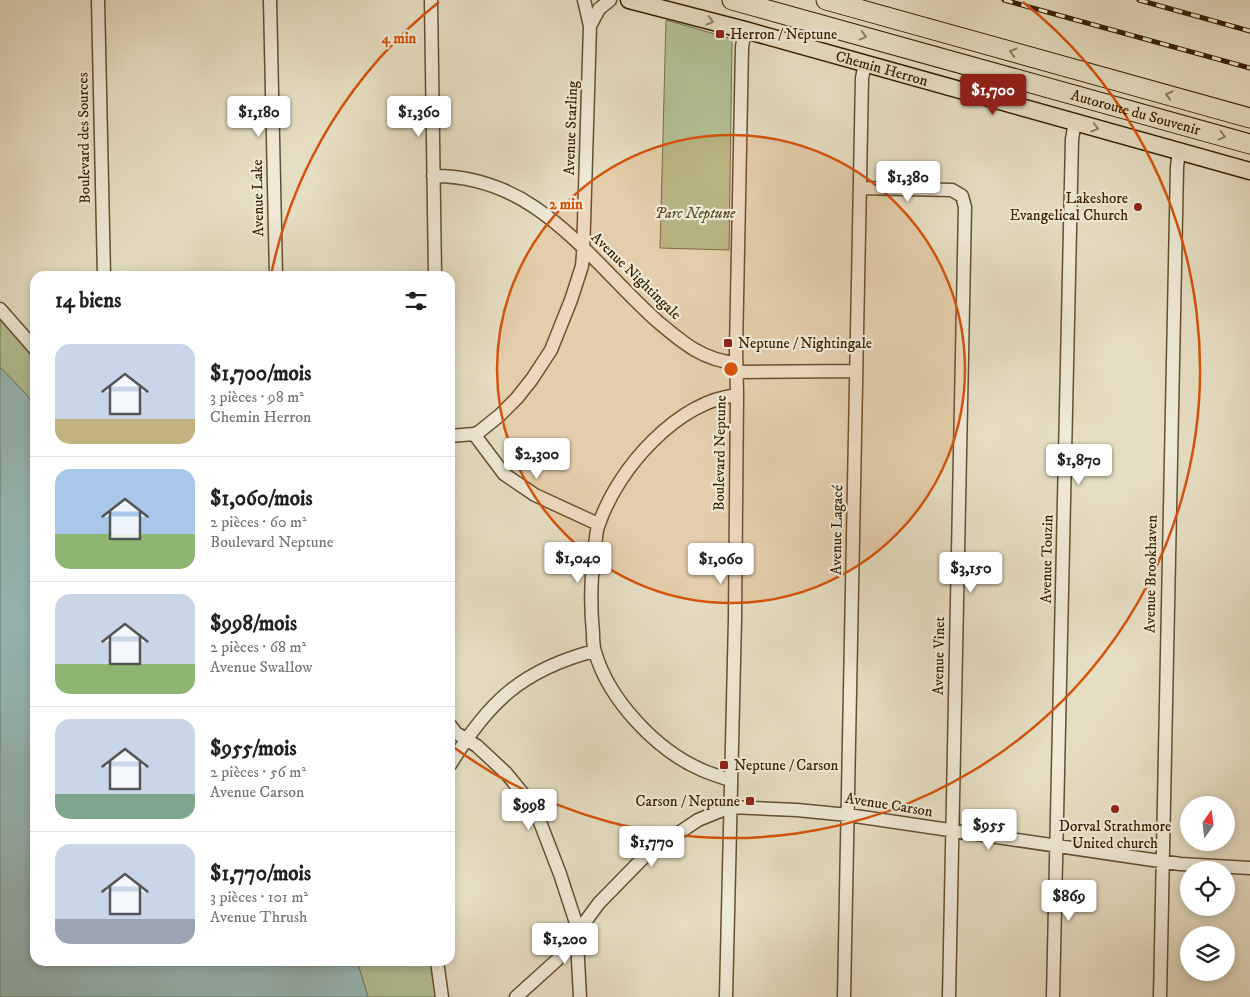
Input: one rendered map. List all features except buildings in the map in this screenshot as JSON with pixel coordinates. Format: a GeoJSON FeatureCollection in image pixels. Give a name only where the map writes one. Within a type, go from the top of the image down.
{"type":"FeatureCollection","features":[{"type":"Feature","properties":{"kind":"highway","name":"Autoroute du Souvenir"},"geometry":{"type":"LineString","coordinates":[[732,0],[1250,144]]}},
{"type":"Feature","properties":{"kind":"highway","name":"Autoroute du Souvenir"},"geometry":{"type":"LineString","coordinates":[[826,0],[1250,118]]}},
{"type":"Feature","properties":{"kind":"main road","name":"Chemin Herron"},"geometry":{"type":"LineString","coordinates":[[629,0],[745,30],[1250,171]]}},
{"type":"Feature","properties":{"kind":"street","name":"Boulevard des Sources"},"geometry":{"type":"LineString","coordinates":[[98,0],[104,271]]}},
{"type":"Feature","properties":{"kind":"street","name":"Avenue Lake"},"geometry":{"type":"LineString","coordinates":[[270,0],[276,271]]}},
{"type":"Feature","properties":{"kind":"street"},"geometry":{"type":"LineString","coordinates":[[431,0],[435,271]]}},
{"type":"Feature","properties":{"kind":"street","name":"Avenue Starling"},"geometry":{"type":"LineString","coordinates":[[474,434],[492,422],[517,398],[547,358],[559,334],[582,266],[590,26],[584,0]]}},
{"type":"Feature","properties":{"kind":"street"},"geometry":{"type":"LineString","coordinates":[[590,26],[599,8],[610,0]]}},
{"type":"Feature","properties":{"kind":"street","name":"Boulevard Neptune"},"geometry":{"type":"LineString","coordinates":[[726,997],[735,619],[738,395],[736,367],[742,48],[745,30]]}},
{"type":"Feature","properties":{"kind":"street","name":"Avenue Lagacé"},"geometry":{"type":"LineString","coordinates":[[844,997],[862,78],[865,64]]}},
{"type":"Feature","properties":{"kind":"street","name":"Avenue Touzin"},"geometry":{"type":"LineString","coordinates":[[1054,997],[1072,139],[1075,122]]}},
{"type":"Feature","properties":{"kind":"street","name":"Avenue Brookhaven"},"geometry":{"type":"LineString","coordinates":[[1160,997],[1177,167],[1180,151]]}},
{"type":"Feature","properties":{"kind":"street","name":"Avenue Nightingale"},"geometry":{"type":"LineString","coordinates":[[433,176],[475,181],[520,197],[552,220],[584,248],[648,312],[684,344],[701,354],[736,367],[856,371]]}},
{"type":"Feature","properties":{"kind":"street","name":"Avenue Vinet"},"geometry":{"type":"LineString","coordinates":[[860,188],[952,190],[962,196],[965,207],[949,997]]}},
{"type":"Feature","properties":{"kind":"street"},"geometry":{"type":"LineString","coordinates":[[0,309],[30,343]]}},
{"type":"Feature","properties":{"kind":"street"},"geometry":{"type":"LineString","coordinates":[[730,780],[701,769],[668,750],[629,715],[606,678],[594,651],[591,610],[592,569],[598,524],[614,491],[651,442],[678,420],[716,399],[738,395]]}},
{"type":"Feature","properties":{"kind":"street"},"geometry":{"type":"LineString","coordinates":[[455,436],[474,434],[504,474],[535,495],[598,524]]}},
{"type":"Feature","properties":{"kind":"street"},"geometry":{"type":"LineString","coordinates":[[455,757],[487,712],[527,678],[549,666],[594,651]]}},
{"type":"Feature","properties":{"kind":"street"},"geometry":{"type":"LineString","coordinates":[[455,732],[483,752],[519,787],[544,830],[576,923],[580,997]]}},
{"type":"Feature","properties":{"kind":"street"},"geometry":{"type":"LineString","coordinates":[[516,997],[557,960],[599,903],[646,855],[698,820],[730,807]]}},
{"type":"Feature","properties":{"kind":"street","name":"Avenue Carson"},"geometry":{"type":"LineString","coordinates":[[730,807],[797,810],[848,815],[1162,862],[1250,868]]}},
{"type":"Feature","properties":{"kind":"street"},"geometry":{"type":"LineString","coordinates":[[438,966],[442,997]]}},
{"type":"Feature","properties":{"kind":"green space","name":"Parc Neptune"},"geometry":{"type":"Polygon","coordinates":[[[666,20],[715,34],[714,37],[730,38],[732,41],[729,250],[660,248],[666,20]]]}},
{"type":"Feature","properties":{"kind":"green space"},"geometry":{"type":"Polygon","coordinates":[[[0,319],[30,353],[30,400],[0,367],[0,319]]]}},
{"type":"Feature","properties":{"kind":"green space"},"geometry":{"type":"Polygon","coordinates":[[[359,966],[431,966],[436,997],[368,997],[359,966]]]}},
{"type":"Feature","properties":{"kind":"water"},"geometry":{"type":"Polygon","coordinates":[[[0,367],[30,400],[30,966],[359,966],[368,997],[0,997],[0,367]]]}},
{"type":"Feature","properties":{"kind":"railway"},"geometry":{"type":"LineString","coordinates":[[1004,0],[1250,68]]}},
{"type":"Feature","properties":{"kind":"railway"},"geometry":{"type":"LineString","coordinates":[[1139,0],[1250,31]]}},
{"type":"Feature","properties":{"kind":"place","name":"Herron / Neptune"},"geometry":{"type":"Point","coordinates":[720,34]}},
{"type":"Feature","properties":{"kind":"place","name":"Lakeshore Evangelical Church"},"geometry":{"type":"Point","coordinates":[1138,207]}},
{"type":"Feature","properties":{"kind":"place","name":"Neptune / Nightingale"},"geometry":{"type":"Point","coordinates":[728,343]}},
{"type":"Feature","properties":{"kind":"place","name":"Neptune / Carson"},"geometry":{"type":"Point","coordinates":[724,765]}},
{"type":"Feature","properties":{"kind":"place","name":"Carson / Neptune"},"geometry":{"type":"Point","coordinates":[750,801]}},
{"type":"Feature","properties":{"kind":"place","name":"Dorval Strathmore United church"},"geometry":{"type":"Point","coordinates":[1115,809]}}]}
